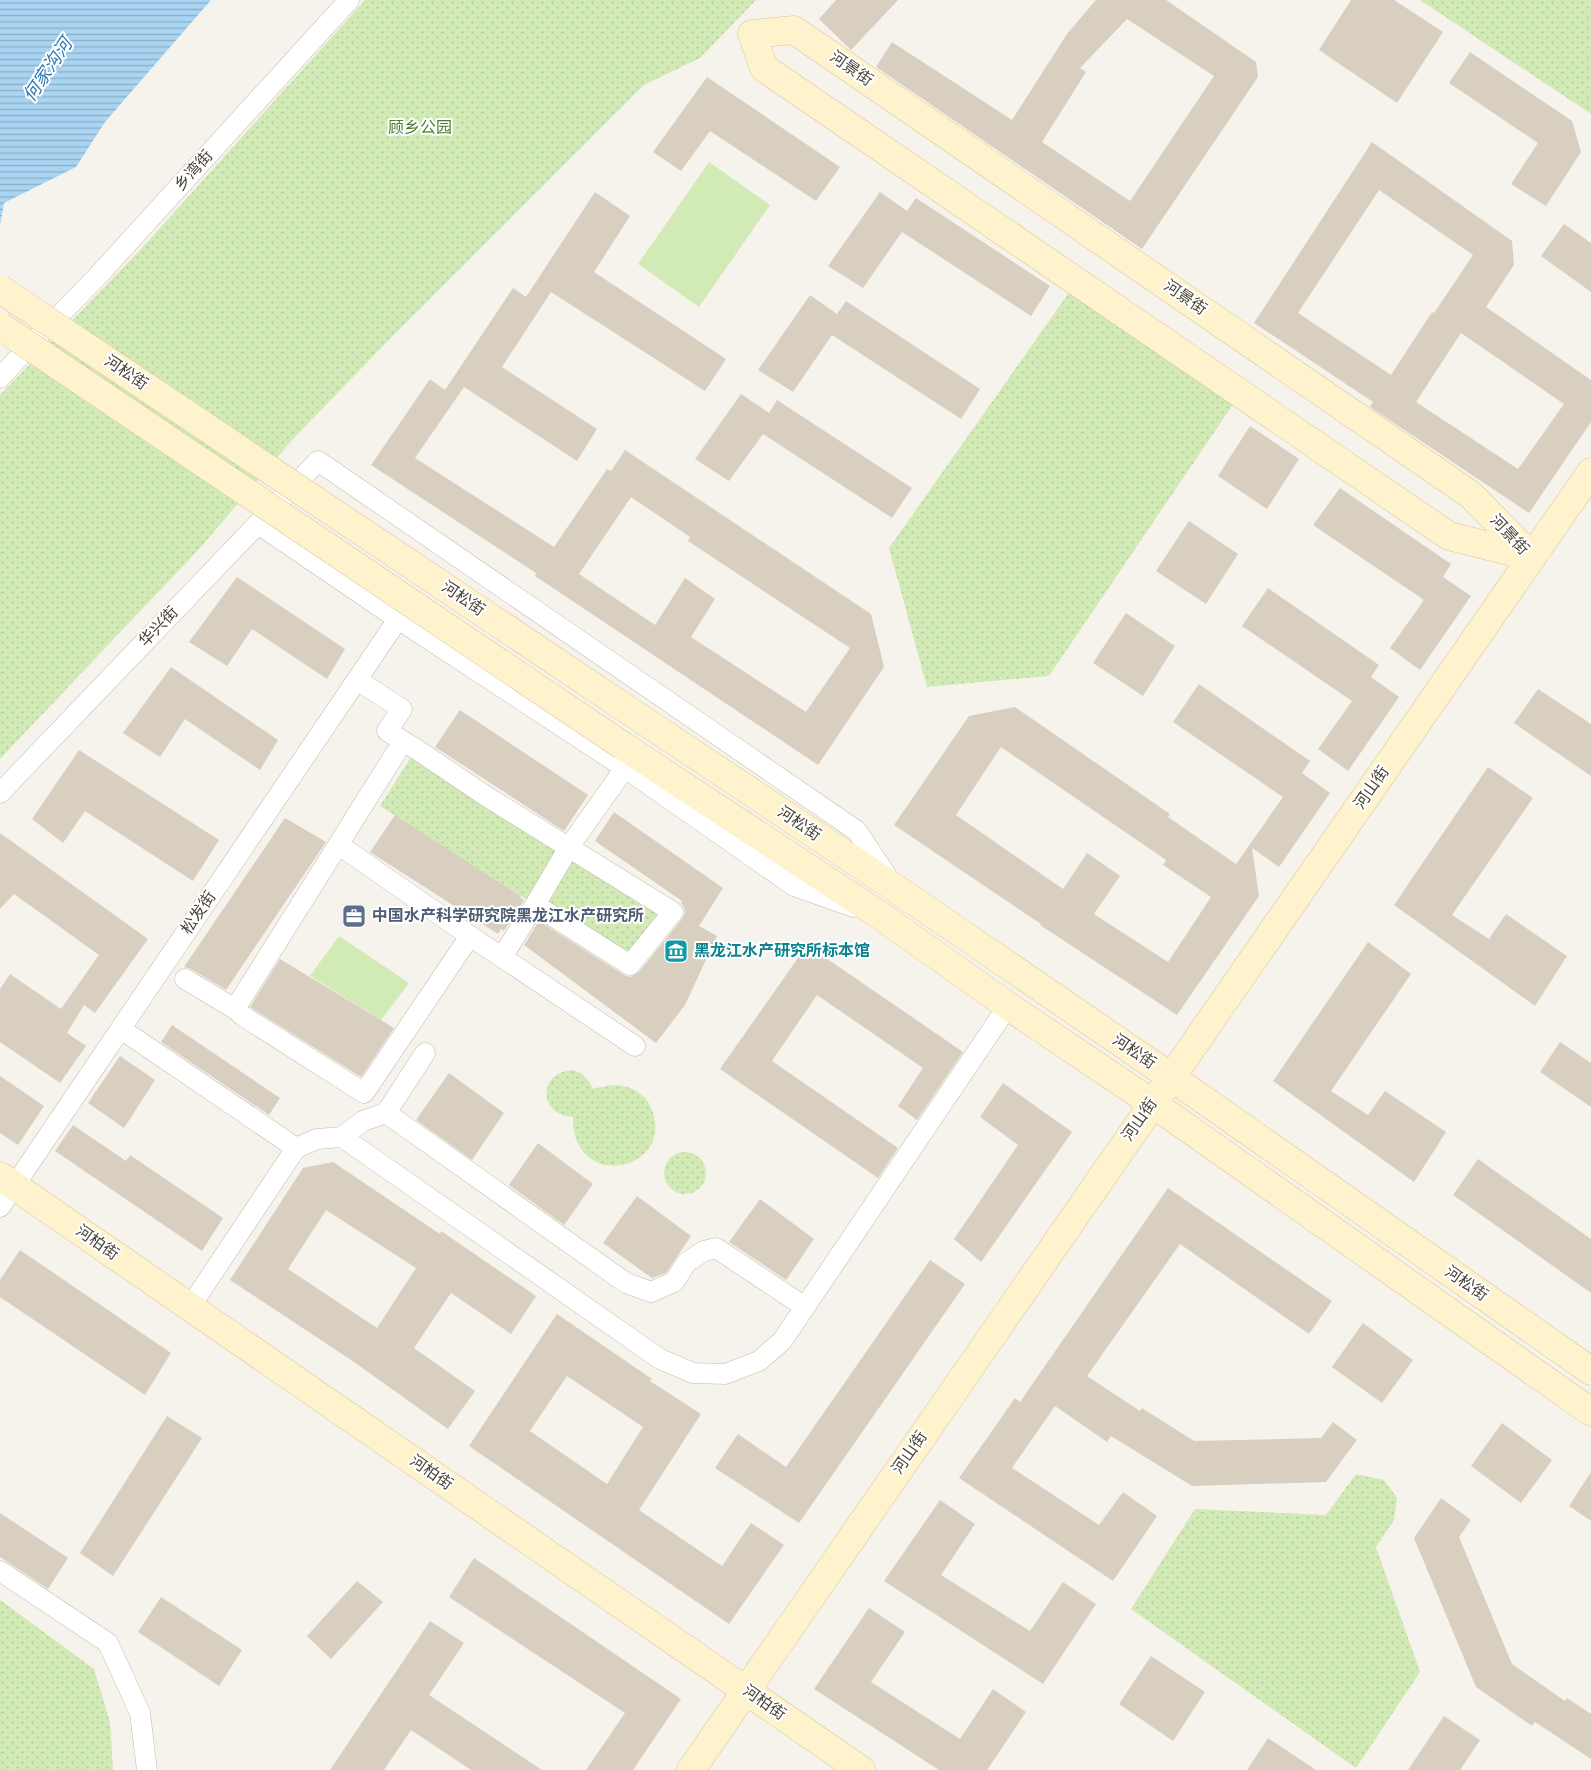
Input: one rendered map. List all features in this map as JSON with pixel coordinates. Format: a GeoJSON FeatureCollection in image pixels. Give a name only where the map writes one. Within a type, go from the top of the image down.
{"type":"FeatureCollection","features":[{"type":"Feature","properties":{"kind":"street","name":"乡湾街"},"geometry":{"type":"LineString","coordinates":[[0,378],[95,279],[349,0]]}},
{"type":"Feature","properties":{"kind":"street","name":"河景街"},"geometry":{"type":"LineString","coordinates":[[794,30],[802,35],[1471,495],[1532,557],[1449,536],[1441,531],[764,68],[752,34],[794,30]]}},
{"type":"Feature","properties":{"kind":"street","name":"河松街"},"geometry":{"type":"LineString","coordinates":[[0,289],[895,888],[1171,1077],[1591,1371]]}},
{"type":"Feature","properties":{"kind":"street","name":"河松街"},"geometry":{"type":"LineString","coordinates":[[0,326],[624,757],[881,916],[1008,1006],[1152,1103],[1591,1412]]}},
{"type":"Feature","properties":{"kind":"street","name":"华兴街"},"geometry":{"type":"LineString","coordinates":[[0,793],[318,461],[857,831],[895,888]]}},
{"type":"Feature","properties":{"kind":"street","name":"河山街"},"geometry":{"type":"LineString","coordinates":[[691,1770],[1591,472]]}},
{"type":"Feature","properties":{"kind":"street"},"geometry":{"type":"LineString","coordinates":[[258,524],[398,619],[624,757],[536,905],[502,957]]}},
{"type":"Feature","properties":{"kind":"street","name":"松发街"},"geometry":{"type":"LineString","coordinates":[[5,1190],[121,1029],[398,619]]}},
{"type":"Feature","properties":{"kind":"street"},"geometry":{"type":"LineString","coordinates":[[357,680],[402,709],[387,731],[416,748],[489,798],[673,912],[630,965],[536,905]]}},
{"type":"Feature","properties":{"kind":"street"},"geometry":{"type":"LineString","coordinates":[[235,1009],[397,752]]}},
{"type":"Feature","properties":{"kind":"street"},"geometry":{"type":"LineString","coordinates":[[338,845],[635,1046]]}},
{"type":"Feature","properties":{"kind":"street"},"geometry":{"type":"LineString","coordinates":[[184,979],[235,1009],[364,1093],[470,936]]}},
{"type":"Feature","properties":{"kind":"street"},"geometry":{"type":"LineString","coordinates":[[342,1137],[660,1359],[693,1373],[725,1374],[759,1360],[782,1341],[1008,1006]]}},
{"type":"Feature","properties":{"kind":"street"},"geometry":{"type":"LineString","coordinates":[[121,1029],[296,1148]]}},
{"type":"Feature","properties":{"kind":"street"},"geometry":{"type":"LineString","coordinates":[[190,1307],[296,1148],[318,1139],[342,1137],[363,1121],[386,1113],[425,1053]]}},
{"type":"Feature","properties":{"kind":"street"},"geometry":{"type":"LineString","coordinates":[[386,1113],[626,1283],[650,1292],[674,1282],[687,1262],[704,1251],[716,1248],[805,1307]]}},
{"type":"Feature","properties":{"kind":"street","name":"河柏街"},"geometry":{"type":"LineString","coordinates":[[5,1190],[190,1307],[861,1770]]}},
{"type":"Feature","properties":{"kind":"street"},"geometry":{"type":"LineString","coordinates":[[0,1571],[108,1643],[140,1713],[147,1770]]}},
{"type":"Feature","properties":{"kind":"green space","name":"顾乡公园"},"geometry":{"type":"Polygon","coordinates":[[[365,0],[756,0],[700,58],[644,85],[382,347],[293,439],[200,548],[0,759],[0,395],[143,247],[365,0]]]}},
{"type":"Feature","properties":{"kind":"green space"},"geometry":{"type":"Polygon","coordinates":[[[1420,0],[1591,0],[1591,114],[1420,0]]]}},
{"type":"Feature","properties":{"kind":"green space"},"geometry":{"type":"Polygon","coordinates":[[[709,162],[770,205],[699,307],[638,264],[709,162]]]}},
{"type":"Feature","properties":{"kind":"green space"},"geometry":{"type":"Polygon","coordinates":[[[1073,287],[1238,397],[1049,676],[927,687],[889,548],[1073,287]]]}},
{"type":"Feature","properties":{"kind":"green space"},"geometry":{"type":"Polygon","coordinates":[[[416,749],[673,912],[630,965],[380,806],[416,749]]]}},
{"type":"Feature","properties":{"kind":"green space"},"geometry":{"type":"Polygon","coordinates":[[[339,936],[409,983],[381,1020],[310,976],[339,936]]]}},
{"type":"Feature","properties":{"kind":"green space"},"geometry":{"type":"Polygon","coordinates":[[[571,1070],[585,1076],[593,1089],[613,1085],[625,1086],[637,1091],[647,1100],[654,1116],[655,1134],[649,1148],[639,1158],[625,1164],[610,1166],[596,1162],[583,1152],[573,1129],[573,1117],[562,1115],[554,1109],[548,1102],[546,1094],[552,1079],[560,1073],[571,1070]]]}},
{"type":"Feature","properties":{"kind":"green space"},"geometry":{"type":"Polygon","coordinates":[[[685,1152],[700,1158],[706,1173],[700,1188],[685,1194],[670,1188],[664,1173],[670,1158],[685,1152]]]}},
{"type":"Feature","properties":{"kind":"green space"},"geometry":{"type":"Polygon","coordinates":[[[1356,1474],[1384,1480],[1397,1498],[1394,1520],[1376,1547],[1420,1672],[1356,1768],[1131,1609],[1195,1509],[1326,1515],[1356,1474]]]}},
{"type":"Feature","properties":{"kind":"green space"},"geometry":{"type":"Polygon","coordinates":[[[0,1600],[94,1669],[110,1722],[113,1770],[0,1770],[0,1600]]]}},
{"type":"Feature","properties":{"kind":"water","name":"何家沟河"},"geometry":{"type":"Polygon","coordinates":[[[0,0],[211,0],[105,122],[76,167],[4,203],[0,225],[0,0]]]}},
{"type":"Feature","properties":{"kind":"building"},"geometry":{"type":"Polygon","coordinates":[[[836,0],[898,0],[851,50],[819,19],[836,0]]]}},
{"type":"Feature","properties":{"kind":"building"},"geometry":{"type":"Polygon","coordinates":[[[1096,0],[1166,0],[1256,62],[1258,77],[1142,249],[876,67],[892,42],[1012,120],[1067,34],[1096,0]],[[1127,19],[1080,68],[1086,72],[1042,142],[1130,201],[1214,76],[1127,19]]]}},
{"type":"Feature","properties":{"kind":"building"},"geometry":{"type":"Polygon","coordinates":[[[1351,0],[1394,0],[1443,32],[1397,103],[1319,50],[1351,0]]]}},
{"type":"Feature","properties":{"kind":"building"},"geometry":{"type":"Polygon","coordinates":[[[1470,52],[1572,121],[1581,152],[1546,206],[1511,184],[1538,143],[1449,83],[1470,52]]]}},
{"type":"Feature","properties":{"kind":"building"},"geometry":{"type":"Polygon","coordinates":[[[707,77],[840,167],[816,201],[710,131],[681,171],[653,152],[707,77]]]}},
{"type":"Feature","properties":{"kind":"building"},"geometry":{"type":"Polygon","coordinates":[[[1372,142],[1512,241],[1514,265],[1486,307],[1591,380],[1591,422],[1529,513],[1370,407],[1373,402],[1254,323],[1372,142]],[[1379,190],[1298,313],[1391,375],[1432,312],[1434,313],[1473,255],[1379,190]],[[1461,333],[1416,402],[1518,469],[1564,404],[1461,333]]]}},
{"type":"Feature","properties":{"kind":"building"},"geometry":{"type":"Polygon","coordinates":[[[595,192],[630,216],[594,272],[726,359],[705,391],[551,292],[502,367],[597,429],[577,461],[464,387],[415,458],[554,547],[607,469],[611,471],[625,450],[871,614],[884,667],[818,765],[535,576],[536,573],[371,465],[430,379],[445,390],[513,288],[526,297],[595,192]],[[631,497],[579,574],[655,625],[685,578],[715,599],[691,637],[806,712],[850,648],[688,541],[690,537],[631,497]]]}},
{"type":"Feature","properties":{"kind":"building"},"geometry":{"type":"Polygon","coordinates":[[[880,192],[907,211],[916,198],[1050,286],[1031,316],[902,232],[863,288],[828,266],[880,192]]]}},
{"type":"Feature","properties":{"kind":"building"},"geometry":{"type":"Polygon","coordinates":[[[1564,224],[1591,243],[1591,292],[1541,256],[1564,224]]]}},
{"type":"Feature","properties":{"kind":"building"},"geometry":{"type":"Polygon","coordinates":[[[810,295],[837,314],[846,301],[980,389],[961,419],[832,335],[793,392],[758,370],[810,295]]]}},
{"type":"Feature","properties":{"kind":"building"},"geometry":{"type":"Polygon","coordinates":[[[741,394],[769,413],[777,400],[912,488],[892,518],[763,434],[729,481],[695,459],[741,394]]]}},
{"type":"Feature","properties":{"kind":"building"},"geometry":{"type":"Polygon","coordinates":[[[1250,426],[1299,459],[1267,509],[1218,476],[1250,426]]]}},
{"type":"Feature","properties":{"kind":"building"},"geometry":{"type":"Polygon","coordinates":[[[1340,488],[1451,564],[1443,577],[1471,596],[1420,670],[1390,648],[1424,600],[1313,525],[1340,488]]]}},
{"type":"Feature","properties":{"kind":"building"},"geometry":{"type":"Polygon","coordinates":[[[1189,521],[1238,554],[1206,604],[1156,571],[1189,521]]]}},
{"type":"Feature","properties":{"kind":"building"},"geometry":{"type":"Polygon","coordinates":[[[237,577],[345,649],[327,679],[252,629],[227,666],[189,642],[237,577]]]}},
{"type":"Feature","properties":{"kind":"building"},"geometry":{"type":"Polygon","coordinates":[[[1268,588],[1379,665],[1371,677],[1399,697],[1348,771],[1318,749],[1352,701],[1242,626],[1268,588]]]}},
{"type":"Feature","properties":{"kind":"building"},"geometry":{"type":"Polygon","coordinates":[[[1126,613],[1175,646],[1143,696],[1093,663],[1126,613]]]}},
{"type":"Feature","properties":{"kind":"building"},"geometry":{"type":"Polygon","coordinates":[[[171,667],[278,740],[260,770],[185,719],[160,757],[123,733],[171,667]]]}},
{"type":"Feature","properties":{"kind":"building"},"geometry":{"type":"Polygon","coordinates":[[[1199,684],[1310,761],[1302,773],[1330,793],[1279,867],[1252,848],[1259,896],[1177,1015],[1040,925],[894,825],[969,716],[1015,707],[1170,814],[1168,817],[1236,864],[1283,797],[1173,722],[1199,684]],[[1001,747],[956,815],[1063,889],[1087,853],[1120,876],[1094,914],[1168,962],[1211,897],[1163,865],[1166,860],[1001,747]]]}},
{"type":"Feature","properties":{"kind":"building"},"geometry":{"type":"Polygon","coordinates":[[[1538,689],[1591,724],[1591,776],[1514,723],[1538,689]]]}},
{"type":"Feature","properties":{"kind":"building"},"geometry":{"type":"Polygon","coordinates":[[[460,710],[588,795],[564,831],[435,747],[460,710]]]}},
{"type":"Feature","properties":{"kind":"building"},"geometry":{"type":"Polygon","coordinates":[[[79,750],[219,840],[193,881],[85,811],[63,843],[32,819],[79,750]]]}},
{"type":"Feature","properties":{"kind":"building"},"geometry":{"type":"Polygon","coordinates":[[[1488,767],[1533,798],[1452,915],[1489,939],[1506,914],[1567,956],[1535,1006],[1394,905],[1488,767]]]}},
{"type":"Feature","properties":{"kind":"building"},"geometry":{"type":"Polygon","coordinates":[[[614,812],[723,888],[699,926],[717,936],[685,1005],[656,1043],[524,945],[539,921],[630,977],[639,972],[682,919],[685,913],[682,901],[595,841],[614,812]]]}},
{"type":"Feature","properties":{"kind":"building"},"geometry":{"type":"Polygon","coordinates":[[[395,815],[521,896],[520,898],[524,900],[504,931],[501,929],[498,934],[370,852],[395,815]]]}},
{"type":"Feature","properties":{"kind":"building"},"geometry":{"type":"Polygon","coordinates":[[[285,818],[326,842],[226,990],[191,969],[184,967],[285,818]]]}},
{"type":"Feature","properties":{"kind":"building"},"geometry":{"type":"Polygon","coordinates":[[[0,833],[148,939],[95,1013],[84,1005],[67,1033],[86,1046],[60,1083],[0,1042],[0,989],[10,974],[61,1009],[99,955],[14,894],[0,909],[0,833]]]}},
{"type":"Feature","properties":{"kind":"building"},"geometry":{"type":"Polygon","coordinates":[[[1368,942],[1411,974],[1331,1091],[1368,1115],[1385,1091],[1446,1132],[1414,1182],[1273,1081],[1368,942]]]}},
{"type":"Feature","properties":{"kind":"building"},"geometry":{"type":"Polygon","coordinates":[[[807,945],[963,1052],[917,1120],[898,1106],[923,1068],[817,995],[772,1061],[898,1148],[878,1178],[720,1069],[807,945]]]}},
{"type":"Feature","properties":{"kind":"building"},"geometry":{"type":"Polygon","coordinates":[[[280,959],[394,1028],[361,1077],[250,1007],[280,959]]]}},
{"type":"Feature","properties":{"kind":"building"},"geometry":{"type":"Polygon","coordinates":[[[172,1025],[280,1098],[269,1115],[161,1042],[172,1025]]]}},
{"type":"Feature","properties":{"kind":"building"},"geometry":{"type":"Polygon","coordinates":[[[1560,1042],[1591,1063],[1591,1107],[1540,1072],[1560,1042]]]}},
{"type":"Feature","properties":{"kind":"building"},"geometry":{"type":"Polygon","coordinates":[[[120,1056],[155,1080],[124,1128],[88,1103],[120,1056]]]}},
{"type":"Feature","properties":{"kind":"building"},"geometry":{"type":"Polygon","coordinates":[[[449,1073],[504,1113],[472,1160],[416,1120],[449,1073]]]}},
{"type":"Feature","properties":{"kind":"building"},"geometry":{"type":"Polygon","coordinates":[[[0,1076],[44,1106],[18,1145],[0,1133],[0,1076]]]}},
{"type":"Feature","properties":{"kind":"building"},"geometry":{"type":"Polygon","coordinates":[[[1003,1083],[1072,1132],[981,1262],[954,1239],[1018,1145],[980,1117],[1003,1083]]]}},
{"type":"Feature","properties":{"kind":"building"},"geometry":{"type":"Polygon","coordinates":[[[73,1125],[126,1161],[130,1155],[223,1218],[202,1251],[55,1151],[73,1125]]]}},
{"type":"Feature","properties":{"kind":"building"},"geometry":{"type":"Polygon","coordinates":[[[538,1143],[593,1184],[564,1225],[509,1185],[538,1143]]]}},
{"type":"Feature","properties":{"kind":"building"},"geometry":{"type":"Polygon","coordinates":[[[1478,1159],[1591,1239],[1591,1293],[1453,1195],[1478,1159]]]}},
{"type":"Feature","properties":{"kind":"building"},"geometry":{"type":"Polygon","coordinates":[[[333,1162],[440,1234],[441,1231],[536,1296],[511,1334],[451,1293],[414,1348],[475,1391],[448,1429],[354,1362],[230,1280],[303,1168],[333,1162]],[[326,1210],[288,1269],[377,1328],[416,1268],[326,1210]]]}},
{"type":"Feature","properties":{"kind":"building"},"geometry":{"type":"Polygon","coordinates":[[[1168,1188],[1332,1301],[1309,1334],[1180,1244],[1087,1376],[1140,1411],[1142,1408],[1194,1441],[1321,1438],[1333,1422],[1357,1440],[1326,1482],[1192,1486],[1111,1436],[1107,1442],[1055,1406],[1012,1468],[1099,1525],[1123,1492],[1157,1516],[1113,1581],[959,1478],[1015,1398],[1020,1402],[1168,1188]]]}},
{"type":"Feature","properties":{"kind":"building"},"geometry":{"type":"Polygon","coordinates":[[[637,1196],[691,1236],[666,1273],[652,1278],[603,1243],[637,1196]]]}},
{"type":"Feature","properties":{"kind":"building"},"geometry":{"type":"Polygon","coordinates":[[[760,1199],[814,1239],[786,1280],[729,1242],[760,1199]]]}},
{"type":"Feature","properties":{"kind":"building"},"geometry":{"type":"Polygon","coordinates":[[[20,1250],[171,1353],[145,1395],[0,1297],[0,1280],[20,1250]]]}},
{"type":"Feature","properties":{"kind":"building"},"geometry":{"type":"Polygon","coordinates":[[[930,1260],[965,1284],[799,1523],[715,1468],[738,1434],[786,1467],[930,1260]]]}},
{"type":"Feature","properties":{"kind":"building"},"geometry":{"type":"Polygon","coordinates":[[[557,1314],[652,1379],[650,1381],[701,1414],[639,1510],[722,1566],[751,1523],[784,1545],[729,1624],[469,1446],[557,1314]],[[567,1376],[530,1431],[607,1484],[643,1427],[567,1376]]]}},
{"type":"Feature","properties":{"kind":"building"},"geometry":{"type":"Polygon","coordinates":[[[1363,1323],[1413,1360],[1382,1403],[1332,1367],[1363,1323]]]}},
{"type":"Feature","properties":{"kind":"building"},"geometry":{"type":"Polygon","coordinates":[[[167,1416],[202,1438],[113,1576],[80,1553],[167,1416]]]}},
{"type":"Feature","properties":{"kind":"building"},"geometry":{"type":"Polygon","coordinates":[[[1502,1423],[1552,1460],[1521,1503],[1471,1466],[1502,1423]]]}},
{"type":"Feature","properties":{"kind":"building"},"geometry":{"type":"Polygon","coordinates":[[[1591,1472],[1591,1521],[1569,1506],[1591,1472]]]}},
{"type":"Feature","properties":{"kind":"building"},"geometry":{"type":"Polygon","coordinates":[[[1441,1498],[1471,1520],[1459,1537],[1512,1664],[1565,1701],[1567,1698],[1591,1714],[1591,1759],[1535,1722],[1532,1726],[1476,1687],[1414,1538],[1441,1498]]]}},
{"type":"Feature","properties":{"kind":"building"},"geometry":{"type":"Polygon","coordinates":[[[940,1500],[975,1524],[941,1575],[1030,1631],[1063,1582],[1096,1604],[1043,1684],[884,1581],[940,1500]]]}},
{"type":"Feature","properties":{"kind":"building"},"geometry":{"type":"Polygon","coordinates":[[[0,1513],[68,1558],[48,1589],[0,1557],[0,1513]]]}},
{"type":"Feature","properties":{"kind":"building"},"geometry":{"type":"Polygon","coordinates":[[[474,1558],[681,1699],[633,1770],[586,1770],[625,1713],[449,1597],[474,1558]]]}},
{"type":"Feature","properties":{"kind":"building"},"geometry":{"type":"Polygon","coordinates":[[[357,1581],[383,1602],[331,1659],[307,1636],[357,1581]]]}},
{"type":"Feature","properties":{"kind":"building"},"geometry":{"type":"Polygon","coordinates":[[[161,1597],[242,1650],[219,1686],[138,1632],[161,1597]]]}},
{"type":"Feature","properties":{"kind":"building"},"geometry":{"type":"Polygon","coordinates":[[[869,1608],[905,1632],[871,1682],[960,1739],[993,1689],[1026,1712],[987,1770],[939,1770],[814,1689],[869,1608]]]}},
{"type":"Feature","properties":{"kind":"building"},"geometry":{"type":"Polygon","coordinates":[[[430,1621],[464,1643],[429,1695],[542,1770],[471,1770],[411,1730],[384,1770],[330,1770],[430,1621]]]}},
{"type":"Feature","properties":{"kind":"building"},"geometry":{"type":"Polygon","coordinates":[[[1151,1656],[1205,1692],[1173,1741],[1119,1704],[1151,1656]]]}},
{"type":"Feature","properties":{"kind":"building"},"geometry":{"type":"Polygon","coordinates":[[[1444,1716],[1480,1740],[1460,1770],[1408,1770],[1444,1716]]]}},
{"type":"Feature","properties":{"kind":"building"},"geometry":{"type":"Polygon","coordinates":[[[1268,1738],[1316,1770],[1247,1770],[1268,1738]]]}},
{"type":"Feature","properties":{"kind":"place","name":"中国水产科学研究院黑龙江水产研究所"},"geometry":{"type":"Point","coordinates":[354,916]}},
{"type":"Feature","properties":{"kind":"place","name":"黑龙江水产研究所标本馆"},"geometry":{"type":"Point","coordinates":[676,951]}}]}
